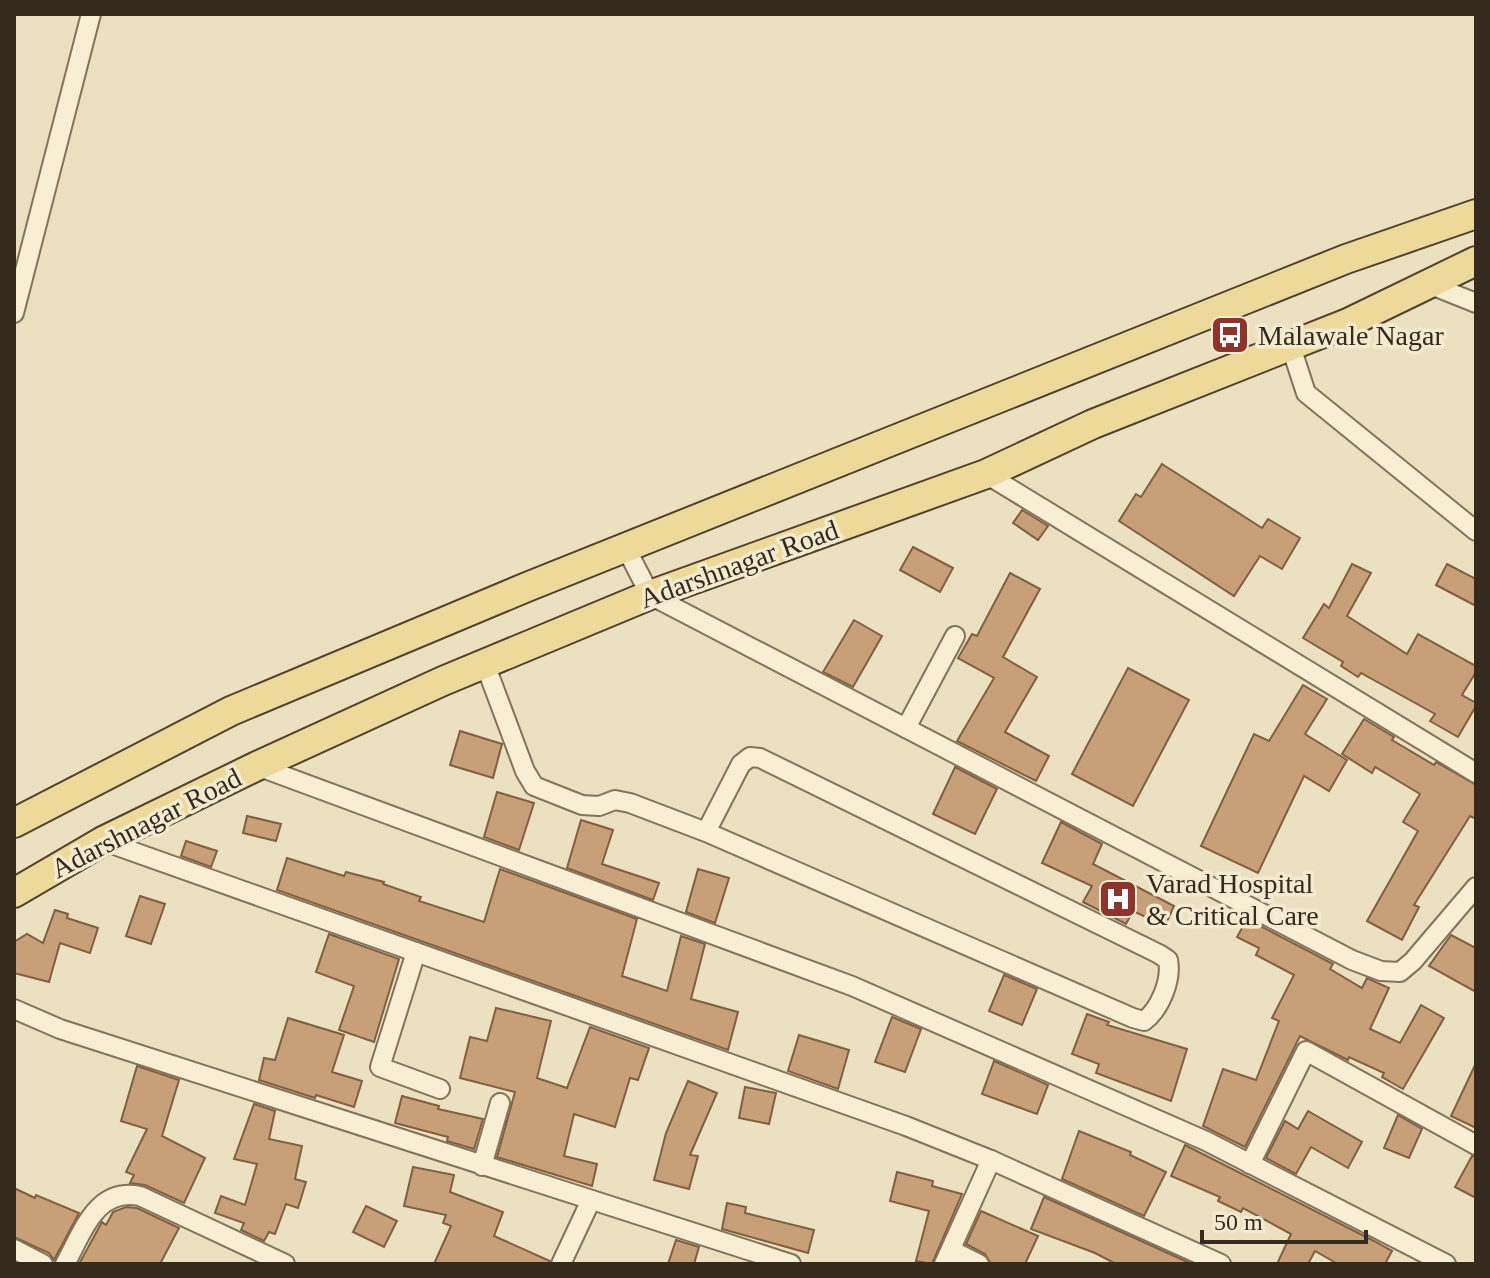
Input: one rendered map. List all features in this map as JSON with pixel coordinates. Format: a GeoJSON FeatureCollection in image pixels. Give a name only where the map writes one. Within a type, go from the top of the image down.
{"type":"FeatureCollection","features":[{"type":"Feature","properties":{"kind":"main road","name":"Adarshnagar Road"},"geometry":{"type":"LineString","coordinates":[[14,823],[231,711],[626,548],[1346,259],[1476,214]]}},
{"type":"Feature","properties":{"kind":"main road","name":"Adarshnagar Road"},"geometry":{"type":"LineString","coordinates":[[15,892],[103,841],[257,766],[485,664],[650,595],[986,474],[1093,424],[1348,323],[1476,261]]}},
{"type":"Feature","properties":{"kind":"street"},"geometry":{"type":"LineString","coordinates":[[14,313],[91,14]]}},
{"type":"Feature","properties":{"kind":"street"},"geometry":{"type":"LineString","coordinates":[[1426,283],[1476,303]]}},
{"type":"Feature","properties":{"kind":"street"},"geometry":{"type":"LineString","coordinates":[[1291,347],[1306,393],[1476,531]]}},
{"type":"Feature","properties":{"kind":"street"},"geometry":{"type":"LineString","coordinates":[[986,474],[1476,773]]}},
{"type":"Feature","properties":{"kind":"street"},"geometry":{"type":"LineString","coordinates":[[626,548],[650,595],[1352,960],[1381,971],[1400,972],[1476,887]]}},
{"type":"Feature","properties":{"kind":"street"},"geometry":{"type":"LineString","coordinates":[[906,728],[955,636]]}},
{"type":"Feature","properties":{"kind":"street"},"geometry":{"type":"LineString","coordinates":[[485,664],[525,771],[534,786],[582,805],[599,806],[615,800],[630,803],[706,832],[1133,1018],[1144,1021],[1155,1013],[1170,972],[1168,960],[1159,954],[760,758],[750,757],[741,764],[706,832]]}},
{"type":"Feature","properties":{"kind":"street"},"geometry":{"type":"LineString","coordinates":[[257,766],[852,986],[1206,1141],[1446,1264]]}},
{"type":"Feature","properties":{"kind":"street"},"geometry":{"type":"LineString","coordinates":[[103,841],[906,1126],[991,1160],[1221,1264]]}},
{"type":"Feature","properties":{"kind":"street"},"geometry":{"type":"LineString","coordinates":[[416,952],[380,1067],[440,1089]]}},
{"type":"Feature","properties":{"kind":"street"},"geometry":{"type":"LineString","coordinates":[[14,1009],[46,1024],[791,1264]]}},
{"type":"Feature","properties":{"kind":"street"},"geometry":{"type":"LineString","coordinates":[[1250,1164],[1306,1051],[1476,1145]]}},
{"type":"Feature","properties":{"kind":"street"},"geometry":{"type":"LineString","coordinates":[[482,1166],[500,1103]]}},
{"type":"Feature","properties":{"kind":"street"},"geometry":{"type":"LineString","coordinates":[[979,1264],[948,1257],[991,1160]]}},
{"type":"Feature","properties":{"kind":"street"},"geometry":{"type":"LineString","coordinates":[[65,1264],[91,1217],[112,1196],[125,1193],[140,1196],[285,1264]]}},
{"type":"Feature","properties":{"kind":"street"},"geometry":{"type":"LineString","coordinates":[[561,1264],[591,1200]]}},
{"type":"Feature","properties":{"kind":"street"},"geometry":{"type":"LineString","coordinates":[[14,1249],[43,1264]]}},
{"type":"Feature","properties":{"kind":"building"},"geometry":{"type":"Polygon","coordinates":[[[1162,464],[1262,528],[1268,519],[1300,538],[1282,569],[1260,556],[1234,596],[1119,521],[1136,494],[1141,497],[1162,464]]]}},
{"type":"Feature","properties":{"kind":"building"},"geometry":{"type":"Polygon","coordinates":[[[1022,510],[1048,526],[1038,540],[1013,523],[1022,510]]]}},
{"type":"Feature","properties":{"kind":"building"},"geometry":{"type":"Polygon","coordinates":[[[913,547],[953,568],[940,592],[900,570],[913,547]]]}},
{"type":"Feature","properties":{"kind":"building"},"geometry":{"type":"Polygon","coordinates":[[[1352,564],[1371,573],[1347,616],[1407,654],[1418,634],[1476,666],[1476,672],[1462,695],[1476,706],[1458,737],[1430,721],[1435,714],[1361,673],[1358,677],[1341,666],[1343,662],[1303,638],[1324,604],[1329,608],[1352,564]]]}},
{"type":"Feature","properties":{"kind":"building"},"geometry":{"type":"Polygon","coordinates":[[[1447,564],[1476,579],[1476,606],[1436,585],[1447,564]]]}},
{"type":"Feature","properties":{"kind":"building"},"geometry":{"type":"Polygon","coordinates":[[[1010,573],[1040,589],[1003,657],[1037,677],[1005,732],[1049,756],[1036,781],[957,741],[994,678],[958,658],[972,634],[977,636],[1010,573]]]}},
{"type":"Feature","properties":{"kind":"building"},"geometry":{"type":"Polygon","coordinates":[[[854,620],[882,636],[853,687],[823,672],[854,620]]]}},
{"type":"Feature","properties":{"kind":"building"},"geometry":{"type":"Polygon","coordinates":[[[1128,668],[1189,700],[1133,806],[1072,774],[1128,668]]]}},
{"type":"Feature","properties":{"kind":"building"},"geometry":{"type":"Polygon","coordinates":[[[1303,685],[1327,699],[1305,734],[1347,760],[1329,791],[1304,776],[1258,873],[1201,846],[1254,734],[1269,741],[1303,685]]]}},
{"type":"Feature","properties":{"kind":"building"},"geometry":{"type":"Polygon","coordinates":[[[1364,719],[1434,765],[1436,762],[1476,785],[1476,819],[1470,816],[1414,905],[1419,907],[1402,940],[1367,921],[1418,831],[1403,822],[1420,794],[1375,767],[1372,773],[1342,754],[1364,719]]]}},
{"type":"Feature","properties":{"kind":"building"},"geometry":{"type":"Polygon","coordinates":[[[460,731],[502,744],[493,778],[450,765],[460,731]]]}},
{"type":"Feature","properties":{"kind":"building"},"geometry":{"type":"Polygon","coordinates":[[[955,767],[997,789],[975,834],[933,814],[955,767]]]}},
{"type":"Feature","properties":{"kind":"building"},"geometry":{"type":"Polygon","coordinates":[[[497,792],[534,803],[519,850],[484,837],[497,792]]]}},
{"type":"Feature","properties":{"kind":"building"},"geometry":{"type":"Polygon","coordinates":[[[247,816],[281,824],[276,841],[243,833],[247,816]]]}},
{"type":"Feature","properties":{"kind":"building"},"geometry":{"type":"Polygon","coordinates":[[[581,820],[613,830],[602,864],[659,883],[653,900],[567,868],[581,820]]]}},
{"type":"Feature","properties":{"kind":"building"},"geometry":{"type":"Polygon","coordinates":[[[1061,822],[1102,844],[1093,864],[1174,906],[1165,926],[1133,911],[1126,924],[1083,902],[1092,886],[1042,863],[1061,822]]]}},
{"type":"Feature","properties":{"kind":"building"},"geometry":{"type":"Polygon","coordinates":[[[186,841],[217,851],[211,867],[181,856],[186,841]]]}},
{"type":"Feature","properties":{"kind":"building"},"geometry":{"type":"Polygon","coordinates":[[[287,858],[344,876],[346,872],[384,882],[421,897],[419,901],[484,922],[500,869],[637,919],[622,976],[667,991],[681,936],[705,944],[691,999],[738,1012],[728,1050],[277,890],[287,858]]]}},
{"type":"Feature","properties":{"kind":"building"},"geometry":{"type":"Polygon","coordinates":[[[698,869],[729,878],[715,923],[686,912],[698,869]]]}},
{"type":"Feature","properties":{"kind":"building"},"geometry":{"type":"Polygon","coordinates":[[[140,896],[165,904],[151,944],[126,936],[140,896]]]}},
{"type":"Feature","properties":{"kind":"building"},"geometry":{"type":"Polygon","coordinates":[[[55,910],[68,914],[67,918],[98,928],[90,953],[60,943],[49,982],[14,973],[14,942],[27,934],[43,943],[55,910]]]}},
{"type":"Feature","properties":{"kind":"building"},"geometry":{"type":"Polygon","coordinates":[[[1247,919],[1333,964],[1330,969],[1362,988],[1367,978],[1389,988],[1370,1029],[1400,1043],[1421,1005],[1444,1018],[1403,1089],[1382,1077],[1384,1073],[1349,1057],[1348,1060],[1300,1036],[1245,1147],[1203,1126],[1223,1069],[1256,1080],[1279,1021],[1272,1018],[1294,975],[1256,955],[1259,948],[1237,937],[1247,919]]]}},
{"type":"Feature","properties":{"kind":"building"},"geometry":{"type":"Polygon","coordinates":[[[329,934],[399,959],[374,1042],[339,1030],[354,986],[316,972],[329,934]]]}},
{"type":"Feature","properties":{"kind":"building"},"geometry":{"type":"Polygon","coordinates":[[[1451,935],[1476,948],[1476,992],[1429,966],[1451,935]]]}},
{"type":"Feature","properties":{"kind":"building"},"geometry":{"type":"Polygon","coordinates":[[[1004,975],[1037,989],[1022,1025],[989,1011],[1004,975]]]}},
{"type":"Feature","properties":{"kind":"building"},"geometry":{"type":"Polygon","coordinates":[[[496,1008],[551,1021],[537,1078],[567,1088],[590,1027],[649,1048],[638,1080],[630,1078],[615,1127],[574,1114],[564,1156],[597,1164],[592,1186],[497,1157],[515,1092],[460,1078],[470,1037],[487,1041],[496,1008]]]}},
{"type":"Feature","properties":{"kind":"building"},"geometry":{"type":"Polygon","coordinates":[[[1087,1014],[1109,1022],[1107,1025],[1187,1049],[1171,1101],[1096,1073],[1099,1064],[1072,1054],[1087,1014]]]}},
{"type":"Feature","properties":{"kind":"building"},"geometry":{"type":"Polygon","coordinates":[[[892,1017],[921,1029],[905,1072],[875,1062],[892,1017]]]}},
{"type":"Feature","properties":{"kind":"building"},"geometry":{"type":"Polygon","coordinates":[[[288,1018],[344,1035],[332,1072],[362,1081],[354,1107],[259,1080],[264,1058],[275,1060],[288,1018]]]}},
{"type":"Feature","properties":{"kind":"building"},"geometry":{"type":"Polygon","coordinates":[[[799,1035],[849,1050],[838,1089],[788,1071],[799,1035]]]}},
{"type":"Feature","properties":{"kind":"building"},"geometry":{"type":"Polygon","coordinates":[[[994,1061],[1048,1085],[1037,1114],[982,1094],[994,1061]]]}},
{"type":"Feature","properties":{"kind":"building"},"geometry":{"type":"Polygon","coordinates":[[[1476,1063],[1476,1128],[1451,1116],[1476,1063]]]}},
{"type":"Feature","properties":{"kind":"building"},"geometry":{"type":"Polygon","coordinates":[[[137,1066],[179,1080],[162,1136],[205,1158],[184,1203],[145,1185],[130,1183],[134,1175],[126,1172],[147,1129],[121,1121],[137,1066]]]}},
{"type":"Feature","properties":{"kind":"building"},"geometry":{"type":"Polygon","coordinates":[[[688,1081],[717,1093],[690,1155],[698,1156],[689,1189],[654,1180],[666,1133],[688,1081]]]}},
{"type":"Feature","properties":{"kind":"building"},"geometry":{"type":"Polygon","coordinates":[[[745,1087],[776,1093],[769,1124],[739,1118],[745,1087]]]}},
{"type":"Feature","properties":{"kind":"building"},"geometry":{"type":"Polygon","coordinates":[[[402,1096],[439,1106],[438,1109],[483,1119],[474,1149],[447,1141],[448,1137],[395,1123],[402,1096]]]}},
{"type":"Feature","properties":{"kind":"building"},"geometry":{"type":"Polygon","coordinates":[[[254,1104],[275,1111],[269,1139],[302,1146],[295,1179],[306,1182],[298,1208],[286,1204],[275,1234],[269,1232],[264,1241],[241,1230],[244,1223],[215,1213],[221,1196],[245,1205],[257,1164],[234,1159],[254,1104]]]}},
{"type":"Feature","properties":{"kind":"building"},"geometry":{"type":"Polygon","coordinates":[[[1308,1111],[1362,1142],[1348,1168],[1311,1147],[1296,1174],[1266,1158],[1285,1121],[1298,1129],[1308,1111]]]}},
{"type":"Feature","properties":{"kind":"building"},"geometry":{"type":"Polygon","coordinates":[[[1398,1115],[1422,1129],[1409,1158],[1384,1148],[1398,1115]]]}},
{"type":"Feature","properties":{"kind":"building"},"geometry":{"type":"Polygon","coordinates":[[[1079,1131],[1131,1152],[1130,1155],[1166,1172],[1144,1216],[1062,1179],[1079,1131]]]}},
{"type":"Feature","properties":{"kind":"building"},"geometry":{"type":"Polygon","coordinates":[[[1185,1145],[1392,1251],[1385,1264],[1338,1264],[1315,1251],[1308,1264],[1277,1264],[1291,1234],[1243,1208],[1241,1212],[1218,1201],[1220,1197],[1171,1176],[1185,1145]]]}},
{"type":"Feature","properties":{"kind":"building"},"geometry":{"type":"Polygon","coordinates":[[[1472,1156],[1476,1157],[1476,1198],[1455,1187],[1472,1156]]]}},
{"type":"Feature","properties":{"kind":"building"},"geometry":{"type":"Polygon","coordinates":[[[413,1167],[454,1175],[450,1192],[503,1212],[494,1236],[550,1261],[549,1264],[434,1264],[451,1226],[443,1223],[446,1215],[404,1206],[413,1167]]]}},
{"type":"Feature","properties":{"kind":"building"},"geometry":{"type":"Polygon","coordinates":[[[897,1172],[933,1181],[932,1186],[962,1194],[932,1264],[916,1261],[929,1211],[890,1201],[897,1172]]]}},
{"type":"Feature","properties":{"kind":"building"},"geometry":{"type":"Polygon","coordinates":[[[14,1188],[79,1213],[54,1260],[49,1253],[14,1237],[14,1188]]]}},
{"type":"Feature","properties":{"kind":"building"},"geometry":{"type":"Polygon","coordinates":[[[1044,1197],[1192,1264],[1116,1264],[1031,1229],[1044,1197]]]}},
{"type":"Feature","properties":{"kind":"building"},"geometry":{"type":"Polygon","coordinates":[[[727,1203],[746,1207],[745,1213],[814,1230],[808,1253],[722,1229],[727,1203]]]}},
{"type":"Feature","properties":{"kind":"building"},"geometry":{"type":"Polygon","coordinates":[[[366,1206],[397,1221],[384,1247],[353,1232],[366,1206]]]}},
{"type":"Feature","properties":{"kind":"building"},"geometry":{"type":"Polygon","coordinates":[[[126,1207],[137,1208],[179,1228],[160,1264],[79,1264],[102,1222],[106,1225],[113,1212],[126,1207]]]}},
{"type":"Feature","properties":{"kind":"building"},"geometry":{"type":"Polygon","coordinates":[[[981,1211],[1038,1236],[1025,1264],[991,1264],[985,1254],[966,1244],[981,1211]]]}},
{"type":"Feature","properties":{"kind":"building"},"geometry":{"type":"Polygon","coordinates":[[[676,1240],[699,1247],[694,1264],[668,1264],[676,1240]]]}},
{"type":"Feature","properties":{"kind":"place","name":"Malawale Nagar"},"geometry":{"type":"Point","coordinates":[1230,335]}},
{"type":"Feature","properties":{"kind":"place","name":"Varad Hospital & Critical Care"},"geometry":{"type":"Point","coordinates":[1118,899]}}]}
